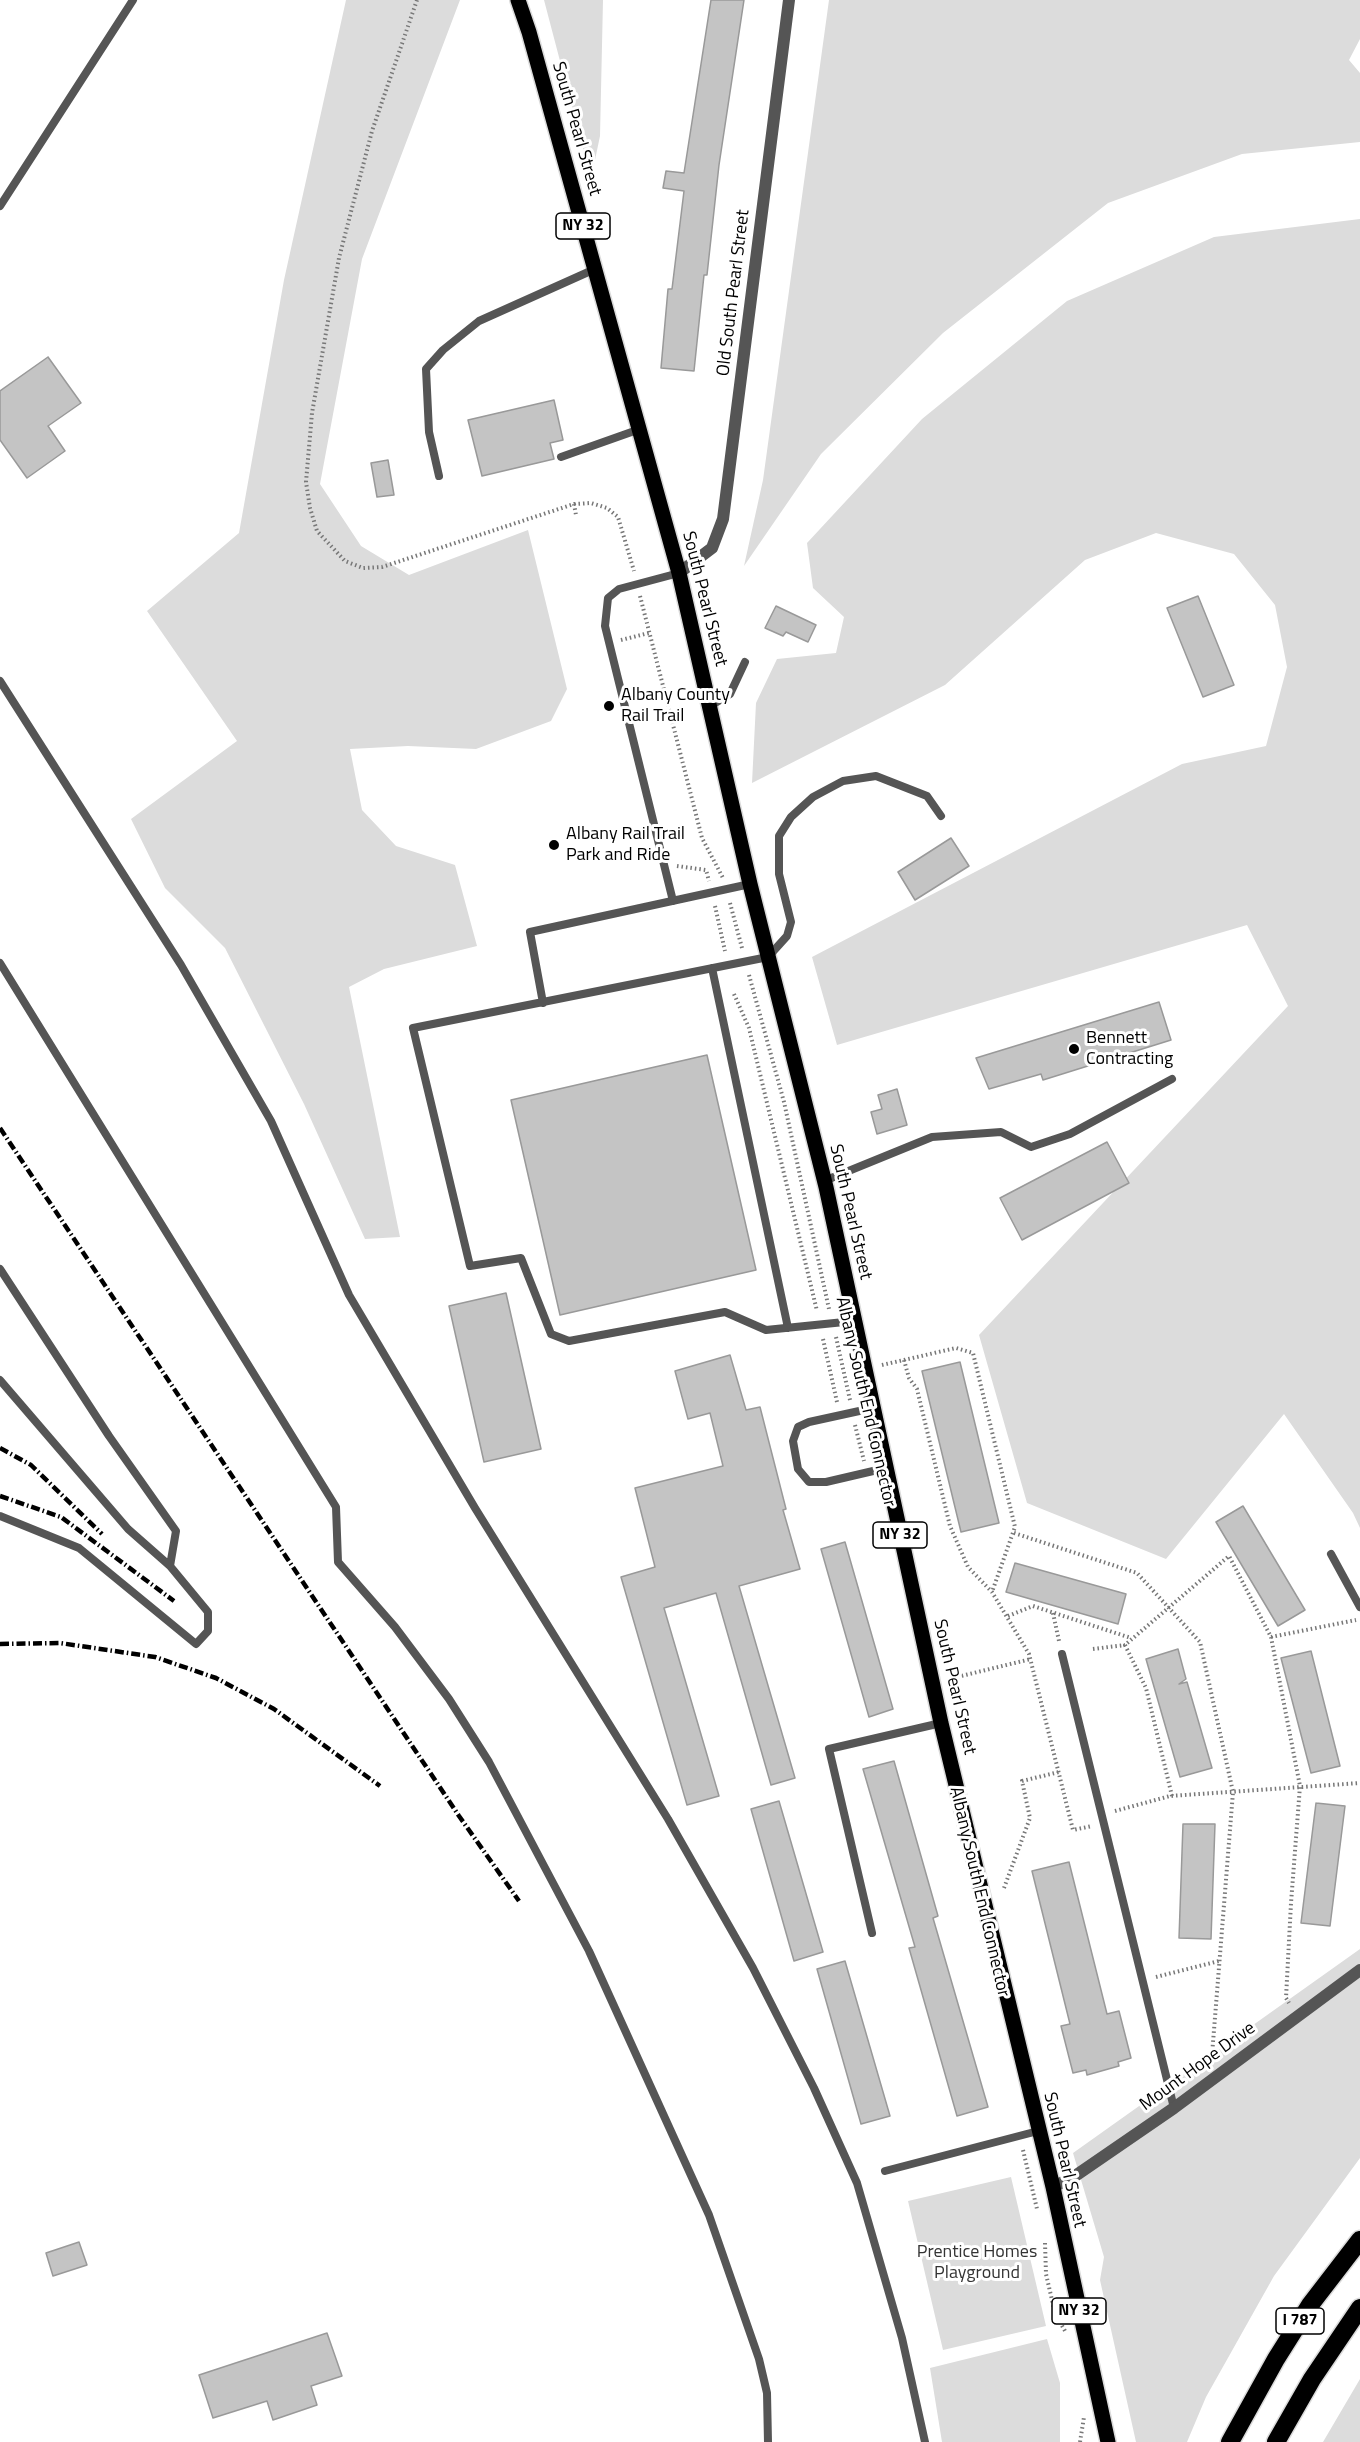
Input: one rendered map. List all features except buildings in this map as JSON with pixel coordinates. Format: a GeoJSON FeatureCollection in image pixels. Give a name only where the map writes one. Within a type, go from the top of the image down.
{"type":"FeatureCollection","features":[{"type":"Feature","properties":{"kind":"highway","name":"I 787"},"geometry":{"type":"LineString","coordinates":[[1230,2442],[1248,2407],[1310,2305],[1360,2240]]}},
{"type":"Feature","properties":{"kind":"highway","name":"I 787"},"geometry":{"type":"LineString","coordinates":[[1276,2442],[1312,2379],[1360,2308]]}},
{"type":"Feature","properties":{"kind":"main road","name":"South Pearl Street"},"geometry":{"type":"LineString","coordinates":[[518,0],[679,573],[750,884],[824,1181],[941,1723],[1053,2187],[1106,2439]]}},
{"type":"Feature","properties":{"kind":"street","name":"Old South Pearl Street"},"geometry":{"type":"LineString","coordinates":[[679,573],[712,548],[723,519],[789,0]]}},
{"type":"Feature","properties":{"kind":"street","name":"Mount Hope Drive"},"geometry":{"type":"LineString","coordinates":[[1053,2187],[1075,2176],[1174,2108],[1360,1971]]}},
{"type":"Feature","properties":{"kind":"lane"},"geometry":{"type":"LineString","coordinates":[[0,206],[133,0]]}},
{"type":"Feature","properties":{"kind":"lane"},"geometry":{"type":"LineString","coordinates":[[439,476],[429,432],[426,369],[443,350],[479,321],[595,269]]}},
{"type":"Feature","properties":{"kind":"lane"},"geometry":{"type":"LineString","coordinates":[[561,457],[640,429]]}},
{"type":"Feature","properties":{"kind":"lane"},"geometry":{"type":"LineString","coordinates":[[673,901],[605,627],[608,598],[620,589],[679,573]]}},
{"type":"Feature","properties":{"kind":"lane"},"geometry":{"type":"LineString","coordinates":[[710,706],[730,694],[745,662]]}},
{"type":"Feature","properties":{"kind":"lane"},"geometry":{"type":"LineString","coordinates":[[0,681],[181,965],[271,1121],[349,1295],[481,1518],[668,1819],[753,1968],[814,2088],[857,2183],[902,2338],[925,2442]]}},
{"type":"Feature","properties":{"kind":"lane"},"geometry":{"type":"LineString","coordinates":[[854,1321],[766,1330],[725,1312],[569,1341],[550,1334],[521,1258],[470,1266],[413,1028],[768,957],[787,936],[791,922],[779,874],[779,836],[791,817],[813,796],[843,780],[876,776],[927,796],[941,816]]}},
{"type":"Feature","properties":{"kind":"lane"},"geometry":{"type":"LineString","coordinates":[[543,1003],[530,932],[750,884]]}},
{"type":"Feature","properties":{"kind":"lane"},"geometry":{"type":"LineString","coordinates":[[0,963],[336,1507],[338,1562],[395,1627],[449,1700],[489,1762],[589,1951],[709,2215],[759,2359],[767,2392],[768,2442]]}},
{"type":"Feature","properties":{"kind":"lane"},"geometry":{"type":"LineString","coordinates":[[712,968],[788,1328]]}},
{"type":"Feature","properties":{"kind":"lane"},"geometry":{"type":"LineString","coordinates":[[824,1181],[932,1137],[1001,1132],[1031,1147],[1070,1134],[1172,1079]]}},
{"type":"Feature","properties":{"kind":"lane"},"geometry":{"type":"LineString","coordinates":[[0,1269],[109,1436],[176,1531],[170,1566]]}},
{"type":"Feature","properties":{"kind":"lane"},"geometry":{"type":"LineString","coordinates":[[0,1380],[128,1529],[170,1566],[208,1611],[208,1631],[196,1644],[79,1548],[0,1516]]}},
{"type":"Feature","properties":{"kind":"lane"},"geometry":{"type":"LineString","coordinates":[[873,1408],[809,1422],[798,1427],[793,1441],[798,1469],[809,1482],[826,1482],[886,1468]]}},
{"type":"Feature","properties":{"kind":"lane"},"geometry":{"type":"LineString","coordinates":[[1331,1554],[1360,1607]]}},
{"type":"Feature","properties":{"kind":"lane"},"geometry":{"type":"LineString","coordinates":[[1062,1654],[1174,2108]]}},
{"type":"Feature","properties":{"kind":"lane"},"geometry":{"type":"LineString","coordinates":[[872,1933],[829,1749],[941,1723]]}},
{"type":"Feature","properties":{"kind":"lane"},"geometry":{"type":"LineString","coordinates":[[885,2171],[1038,2131]]}},
{"type":"Feature","properties":{"kind":"path"},"geometry":{"type":"LineString","coordinates":[[417,0],[372,132],[339,258],[312,413],[306,482],[317,531],[345,561],[363,568],[382,567],[574,504],[576,515]]}},
{"type":"Feature","properties":{"kind":"path","name":"Albany South End Connector"},"geometry":{"type":"LineString","coordinates":[[574,504],[591,503],[607,508],[618,517],[702,838],[720,869],[784,1102],[867,1473]]}},
{"type":"Feature","properties":{"kind":"path"},"geometry":{"type":"LineString","coordinates":[[865,1369],[956,1348],[973,1353],[1015,1527],[992,1592]]}},
{"type":"Feature","properties":{"kind":"path"},"geometry":{"type":"LineString","coordinates":[[904,1360],[909,1378],[917,1389],[950,1526],[968,1567],[992,1592],[1030,1659],[1073,1830],[1172,1796],[1360,1783]]}},
{"type":"Feature","properties":{"kind":"path"},"geometry":{"type":"LineString","coordinates":[[1014,1533],[1137,1573],[1200,1642],[1233,1792],[1212,2055],[1223,2072]]}},
{"type":"Feature","properties":{"kind":"path"},"geometry":{"type":"LineString","coordinates":[[1093,1649],[1125,1644],[1230,1557],[1271,1637],[1300,1786],[1286,1998],[1298,2016]]}},
{"type":"Feature","properties":{"kind":"path"},"geometry":{"type":"LineString","coordinates":[[1007,1616],[1033,1606],[1132,1638]]}},
{"type":"Feature","properties":{"kind":"path"},"geometry":{"type":"LineString","coordinates":[[1053,1613],[1062,1654]]}},
{"type":"Feature","properties":{"kind":"path"},"geometry":{"type":"LineString","coordinates":[[1271,1637],[1360,1620]]}},
{"type":"Feature","properties":{"kind":"path"},"geometry":{"type":"LineString","coordinates":[[1125,1644],[1146,1688],[1172,1796]]}},
{"type":"Feature","properties":{"kind":"path"},"geometry":{"type":"LineString","coordinates":[[953,1678],[1030,1659]]}},
{"type":"Feature","properties":{"kind":"path"},"geometry":{"type":"LineString","coordinates":[[1004,1888],[1030,1818],[1022,1781],[1059,1772]]}},
{"type":"Feature","properties":{"kind":"path"},"geometry":{"type":"LineString","coordinates":[[1143,1980],[1219,1961]]}},
{"type":"Feature","properties":{"kind":"path"},"geometry":{"type":"LineString","coordinates":[[1020,2136],[1038,2212]]}},
{"type":"Feature","properties":{"kind":"path"},"geometry":{"type":"LineString","coordinates":[[1042,2232],[1046,2274],[1055,2313],[1068,2337]]}},
{"type":"Feature","properties":{"kind":"path"},"geometry":{"type":"LineString","coordinates":[[1080,2442],[1084,2416]]}},
{"type":"Feature","properties":{"kind":"green space"},"geometry":{"type":"Polygon","coordinates":[[[346,0],[460,0],[362,259],[320,484],[361,546],[409,575],[528,530],[567,689],[551,721],[476,749],[408,746],[350,749],[362,810],[396,846],[455,865],[477,946],[384,969],[349,987],[400,1237],[365,1239],[304,1104],[225,948],[165,888],[131,819],[237,741],[147,611],[239,533],[284,280],[346,0]]]}},
{"type":"Feature","properties":{"kind":"green space"},"geometry":{"type":"Polygon","coordinates":[[[544,0],[603,0],[600,136],[591,179],[544,0]]]}},
{"type":"Feature","properties":{"kind":"green space"},"geometry":{"type":"Polygon","coordinates":[[[829,0],[1360,0],[1360,39],[1349,60],[1360,73],[1360,142],[1242,154],[1108,203],[943,333],[821,454],[744,566],[763,480],[829,0]]]}},
{"type":"Feature","properties":{"kind":"green space"},"geometry":{"type":"Polygon","coordinates":[[[1360,219],[1360,1528],[1353,1513],[1284,1414],[1166,1559],[1027,1503],[979,1335],[1288,1006],[1247,925],[837,1045],[812,957],[1182,764],[1266,746],[1287,667],[1275,605],[1234,554],[1156,533],[1085,560],[945,685],[752,783],[756,703],[777,659],[836,653],[844,617],[813,588],[807,543],[922,419],[1067,301],[1214,237],[1360,219]]]}},
{"type":"Feature","properties":{"kind":"green space"},"geometry":{"type":"Polygon","coordinates":[[[1360,1949],[1360,2158],[1274,2276],[1206,2397],[1187,2442],[1136,2442],[1100,2280],[1104,2257],[1073,2153],[1360,1949]]]}},
{"type":"Feature","properties":{"kind":"green space","name":"Prentice Homes Playground"},"geometry":{"type":"Polygon","coordinates":[[[1011,2177],[1046,2326],[943,2350],[908,2201],[1011,2177]]]}},
{"type":"Feature","properties":{"kind":"green space"},"geometry":{"type":"Polygon","coordinates":[[[1047,2339],[1060,2383],[1060,2442],[942,2442],[930,2368],[1047,2339]]]}},
{"type":"Feature","properties":{"kind":"green space"},"geometry":{"type":"Polygon","coordinates":[[[1360,2379],[1360,2442],[1323,2442],[1360,2379]]]}},
{"type":"Feature","properties":{"kind":"railway"},"geometry":{"type":"LineString","coordinates":[[0,1128],[459,1816],[519,1901]]}},
{"type":"Feature","properties":{"kind":"railway"},"geometry":{"type":"LineString","coordinates":[[0,1448],[31,1465],[102,1534]]}},
{"type":"Feature","properties":{"kind":"railway"},"geometry":{"type":"LineString","coordinates":[[0,1496],[61,1517],[174,1601]]}},
{"type":"Feature","properties":{"kind":"railway"},"geometry":{"type":"LineString","coordinates":[[0,1644],[60,1643],[155,1657],[216,1678],[274,1709],[380,1786]]}},
{"type":"Feature","properties":{"kind":"place","name":"Albany County Rail Trail"},"geometry":{"type":"Point","coordinates":[609,706]}},
{"type":"Feature","properties":{"kind":"place","name":"Albany Rail Trail Park and Ride"},"geometry":{"type":"Point","coordinates":[554,845]}},
{"type":"Feature","properties":{"kind":"place","name":"Bennett Contracting"},"geometry":{"type":"Point","coordinates":[1074,1049]}}]}
